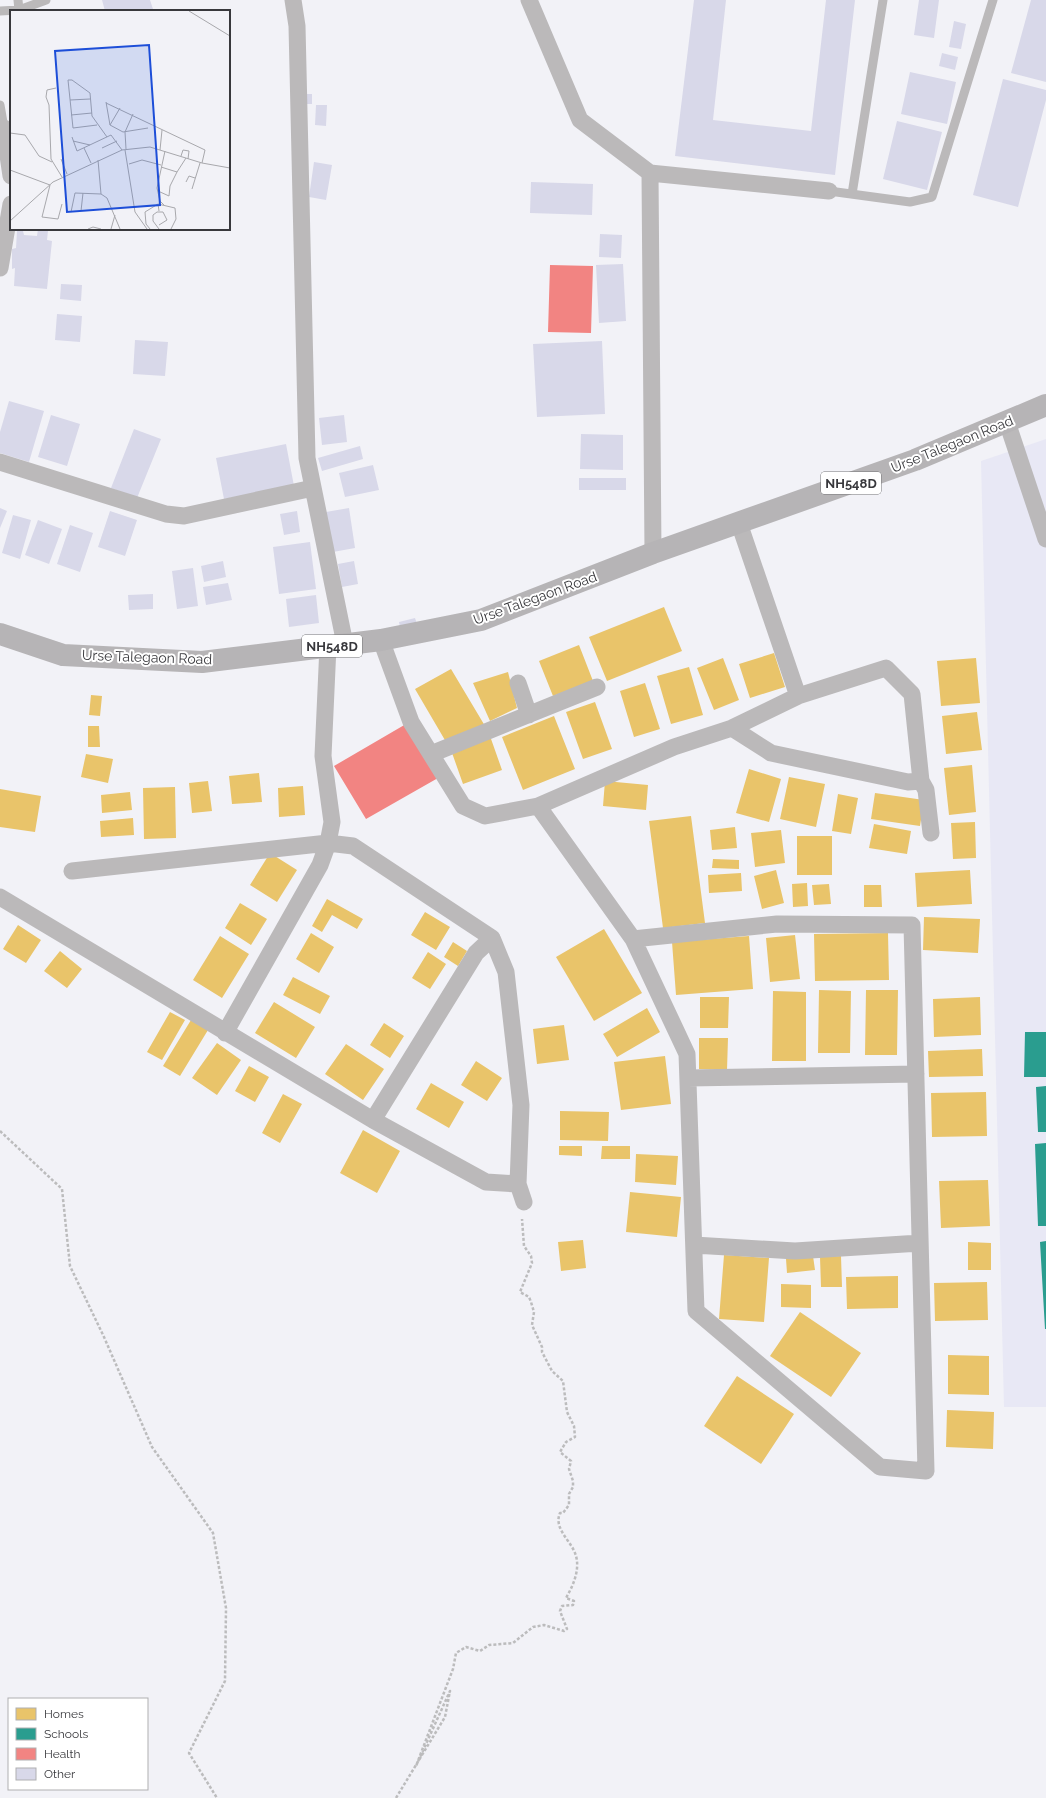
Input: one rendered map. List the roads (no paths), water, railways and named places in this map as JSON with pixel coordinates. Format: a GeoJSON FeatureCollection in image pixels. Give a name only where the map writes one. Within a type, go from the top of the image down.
{"type":"FeatureCollection","features":[{"type":"Feature","properties":{"kind":"highway","name":"Urse Talegaon Road"},"geometry":{"type":"LineString","coordinates":[[0,634],[63,655],[202,662],[381,640],[481,620],[653,553],[915,460],[1046,405]]}},
{"type":"Feature","properties":{"kind":"street"},"geometry":{"type":"LineString","coordinates":[[225,1033],[320,864],[328,843],[332,822],[323,756],[337,645],[307,458],[297,26],[293,0]]}},
{"type":"Feature","properties":{"kind":"street"},"geometry":{"type":"LineString","coordinates":[[529,0],[580,120],[650,174],[829,191]]}},
{"type":"Feature","properties":{"kind":"street"},"geometry":{"type":"LineString","coordinates":[[4,128],[5,155],[10,172]]}},
{"type":"Feature","properties":{"kind":"street"},"geometry":{"type":"LineString","coordinates":[[650,174],[653,553]]}},
{"type":"Feature","properties":{"kind":"street"},"geometry":{"type":"LineString","coordinates":[[0,268],[10,210]]}},
{"type":"Feature","properties":{"kind":"street"},"geometry":{"type":"LineString","coordinates":[[1007,422],[1046,538]]}},
{"type":"Feature","properties":{"kind":"street"},"geometry":{"type":"LineString","coordinates":[[0,462],[166,514],[184,516],[313,488]]}},
{"type":"Feature","properties":{"kind":"street"},"geometry":{"type":"LineString","coordinates":[[739,523],[798,696]]}},
{"type":"Feature","properties":{"kind":"street"},"geometry":{"type":"LineString","coordinates":[[381,640],[411,722],[463,806],[485,816],[538,806],[674,747],[732,728],[798,696],[886,668],[912,694],[921,781],[926,790],[931,833]]}},
{"type":"Feature","properties":{"kind":"street"},"geometry":{"type":"LineString","coordinates":[[518,683],[529,714]]}},
{"type":"Feature","properties":{"kind":"street"},"geometry":{"type":"LineString","coordinates":[[431,754],[597,687]]}},
{"type":"Feature","properties":{"kind":"street"},"geometry":{"type":"LineString","coordinates":[[732,728],[770,753],[908,782],[921,781]]}},
{"type":"Feature","properties":{"kind":"street"},"geometry":{"type":"LineString","coordinates":[[538,806],[634,939],[687,1054],[696,1311],[880,1467],[926,1471],[912,925],[777,924],[634,939]]}},
{"type":"Feature","properties":{"kind":"street"},"geometry":{"type":"LineString","coordinates":[[72,871],[328,843],[353,846],[492,938],[506,972],[521,1105],[518,1184],[524,1202]]}},
{"type":"Feature","properties":{"kind":"street"},"geometry":{"type":"LineString","coordinates":[[0,897],[225,1033],[373,1120],[486,1182],[518,1184]]}},
{"type":"Feature","properties":{"kind":"street"},"geometry":{"type":"LineString","coordinates":[[373,1120],[476,953],[492,938]]}},
{"type":"Feature","properties":{"kind":"street"},"geometry":{"type":"LineString","coordinates":[[688,1078],[916,1074]]}},
{"type":"Feature","properties":{"kind":"street"},"geometry":{"type":"LineString","coordinates":[[694,1245],[795,1251],[920,1243]]}},
{"type":"Feature","properties":{"kind":"lane"},"geometry":{"type":"LineString","coordinates":[[18,0],[19,10],[46,0]]}},
{"type":"Feature","properties":{"kind":"lane"},"geometry":{"type":"LineString","coordinates":[[852,194],[883,0]]}},
{"type":"Feature","properties":{"kind":"lane"},"geometry":{"type":"LineString","coordinates":[[829,191],[910,202],[932,197],[993,0]]}},
{"type":"Feature","properties":{"kind":"lane"},"geometry":{"type":"LineString","coordinates":[[0,11],[10,10]]}},
{"type":"Feature","properties":{"kind":"lane"},"geometry":{"type":"LineString","coordinates":[[0,105],[4,128]]}}]}
